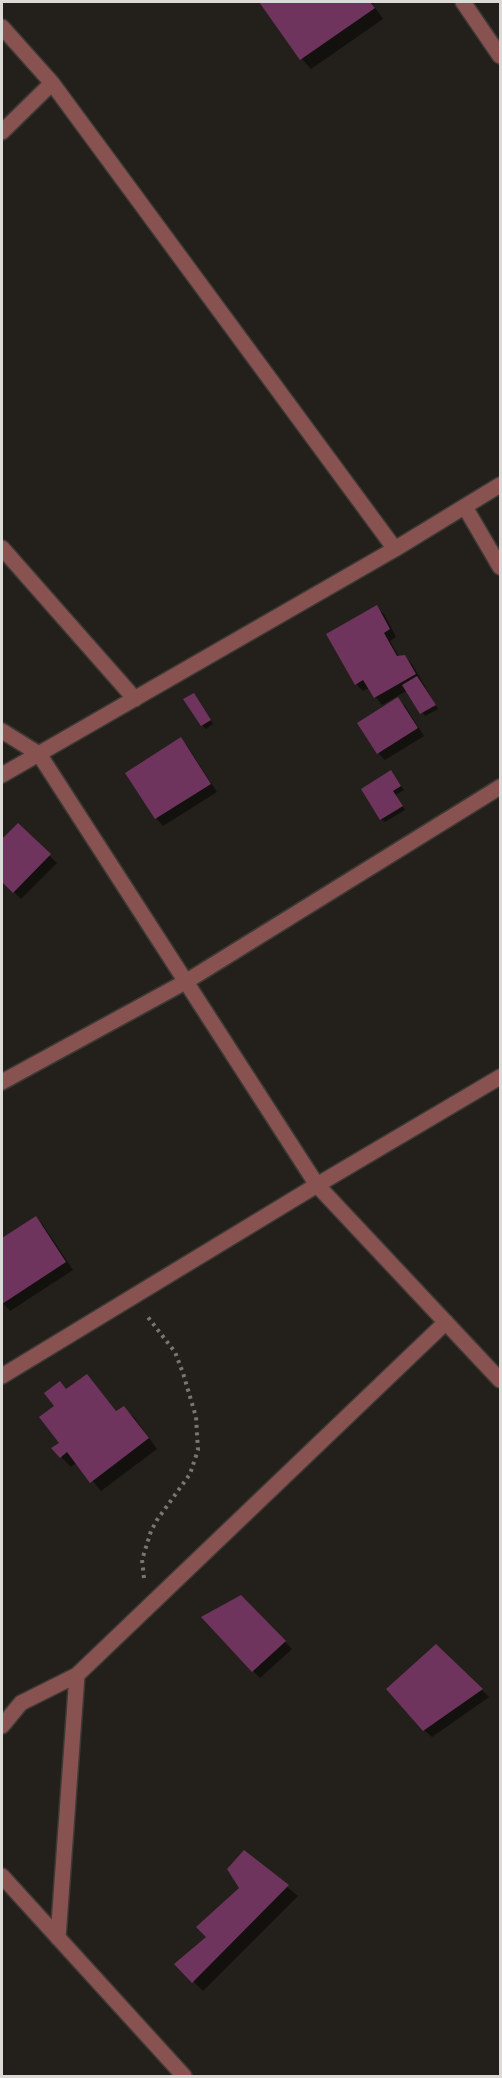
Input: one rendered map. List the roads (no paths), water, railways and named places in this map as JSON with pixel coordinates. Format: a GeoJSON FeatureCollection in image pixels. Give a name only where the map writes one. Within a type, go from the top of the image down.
{"type":"FeatureCollection","features":[{"type":"Feature","properties":{"kind":"street"},"geometry":{"type":"LineString","coordinates":[[463,2],[501,56]]}},
{"type":"Feature","properties":{"kind":"street"},"geometry":{"type":"LineString","coordinates":[[2,27],[52,83],[395,549]]}},
{"type":"Feature","properties":{"kind":"street"},"geometry":{"type":"LineString","coordinates":[[2,132],[52,83]]}},
{"type":"Feature","properties":{"kind":"street"},"geometry":{"type":"LineString","coordinates":[[2,775],[395,549],[501,485]]}},
{"type":"Feature","properties":{"kind":"street"},"geometry":{"type":"LineString","coordinates":[[465,507],[501,567]]}},
{"type":"Feature","properties":{"kind":"street"},"geometry":{"type":"LineString","coordinates":[[2,548],[135,699]]}},
{"type":"Feature","properties":{"kind":"street"},"geometry":{"type":"LineString","coordinates":[[2,731],[39,754],[317,1185],[501,1380]]}},
{"type":"Feature","properties":{"kind":"street"},"geometry":{"type":"LineString","coordinates":[[2,1082],[187,981],[501,788]]}},
{"type":"Feature","properties":{"kind":"street"},"geometry":{"type":"LineString","coordinates":[[2,1376],[317,1185],[501,1077]]}},
{"type":"Feature","properties":{"kind":"street"},"geometry":{"type":"LineString","coordinates":[[2,1726],[21,1703],[76,1675],[446,1322]]}},
{"type":"Feature","properties":{"kind":"street"},"geometry":{"type":"LineString","coordinates":[[58,1938],[76,1675]]}},
{"type":"Feature","properties":{"kind":"street"},"geometry":{"type":"LineString","coordinates":[[2,1876],[184,2076]]}}]}
